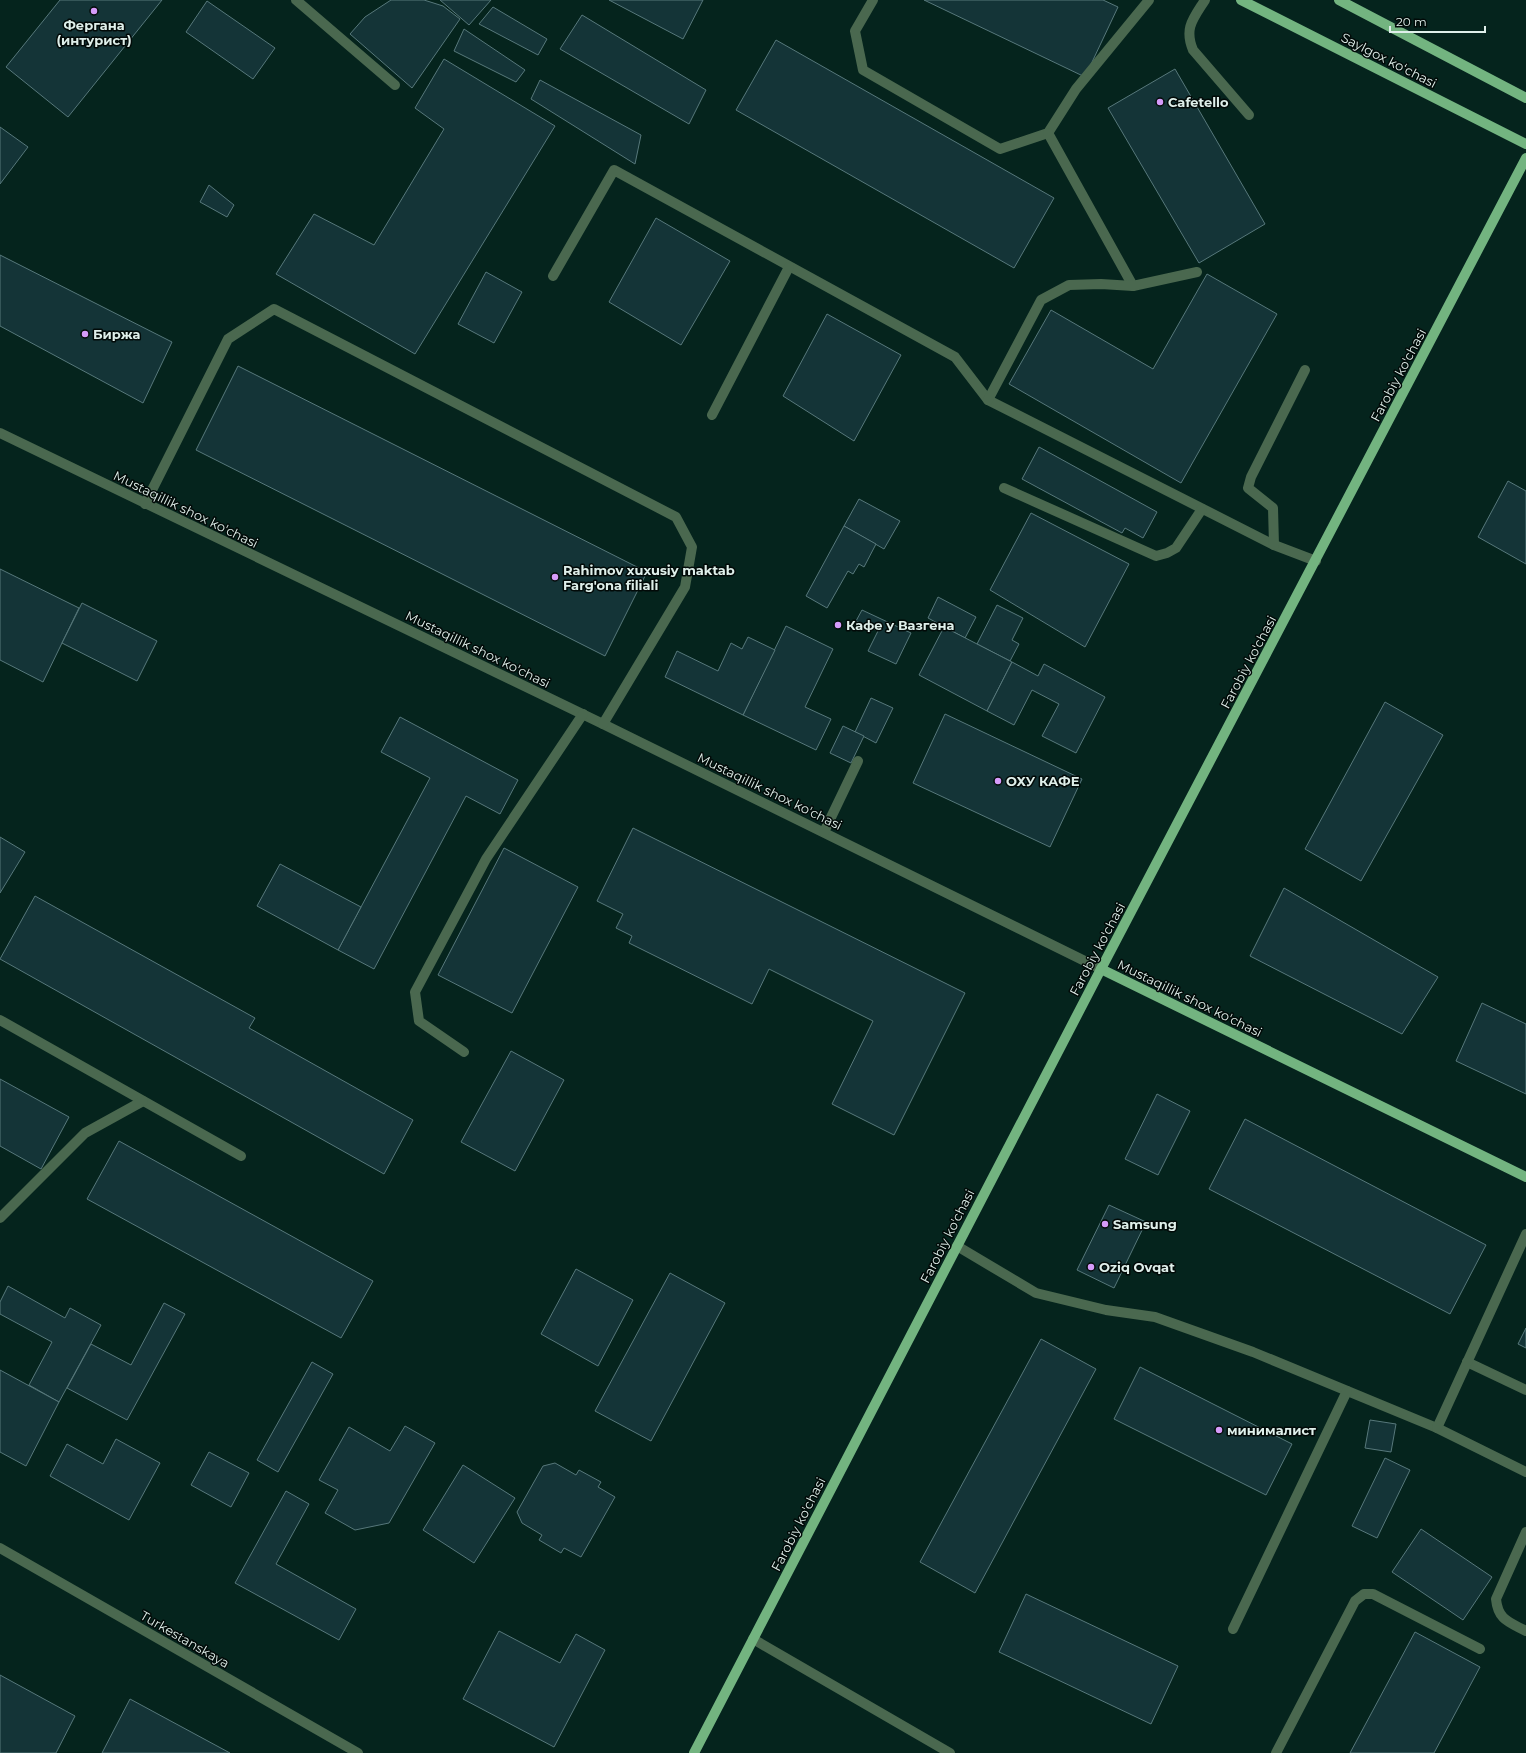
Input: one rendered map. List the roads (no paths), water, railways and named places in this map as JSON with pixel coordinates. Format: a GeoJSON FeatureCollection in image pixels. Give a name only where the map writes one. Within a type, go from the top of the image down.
{"type":"FeatureCollection","features":[{"type":"Feature","properties":{"kind":"main road","name":"Saylgox koʻchasi"},"geometry":{"type":"LineString","coordinates":[[1241,0],[1526,144]]}},
{"type":"Feature","properties":{"kind":"main road"},"geometry":{"type":"LineString","coordinates":[[1339,0],[1526,98]]}},
{"type":"Feature","properties":{"kind":"main road","name":"Farobiy ko'chasi"},"geometry":{"type":"LineString","coordinates":[[694,1753],[1101,969],[1526,158]]}},
{"type":"Feature","properties":{"kind":"main road","name":"Mustaqillik shox ko'chasi"},"geometry":{"type":"LineString","coordinates":[[1101,969],[1526,1177]]}},
{"type":"Feature","properties":{"kind":"street"},"geometry":{"type":"LineString","coordinates":[[296,0],[395,85]]}},
{"type":"Feature","properties":{"kind":"street"},"geometry":{"type":"LineString","coordinates":[[873,0],[855,31],[863,70],[1000,149],[1048,133],[1076,89],[1149,0]]}},
{"type":"Feature","properties":{"kind":"street"},"geometry":{"type":"LineString","coordinates":[[1205,0],[1190,25],[1189,39],[1193,50],[1249,115]]}},
{"type":"Feature","properties":{"kind":"street"},"geometry":{"type":"LineString","coordinates":[[1048,133],[1133,286]]}},
{"type":"Feature","properties":{"kind":"street"},"geometry":{"type":"LineString","coordinates":[[553,276],[614,170],[955,357],[988,400],[1274,545],[1316,561]]}},
{"type":"Feature","properties":{"kind":"street"},"geometry":{"type":"LineString","coordinates":[[712,415],[789,267]]}},
{"type":"Feature","properties":{"kind":"street"},"geometry":{"type":"LineString","coordinates":[[988,400],[1041,300],[1069,285],[1101,284],[1133,286],[1197,272]]}},
{"type":"Feature","properties":{"kind":"street"},"geometry":{"type":"LineString","coordinates":[[145,504],[228,340],[274,309],[676,517],[692,547],[685,587],[603,724]]}},
{"type":"Feature","properties":{"kind":"street"},"geometry":{"type":"LineString","coordinates":[[1274,545],[1273,508],[1248,488],[1251,477],[1305,370]]}},
{"type":"Feature","properties":{"kind":"street","name":"Mustaqillik shox ko'chasi"},"geometry":{"type":"LineString","coordinates":[[0,433],[583,714],[1101,969]]}},
{"type":"Feature","properties":{"kind":"street"},"geometry":{"type":"LineString","coordinates":[[1004,488],[1156,556],[1167,553],[1176,548],[1202,508]]}},
{"type":"Feature","properties":{"kind":"street"},"geometry":{"type":"LineString","coordinates":[[464,1052],[419,1021],[415,992],[486,859],[583,714]]}},
{"type":"Feature","properties":{"kind":"street"},"geometry":{"type":"LineString","coordinates":[[824,832],[858,761]]}},
{"type":"Feature","properties":{"kind":"street"},"geometry":{"type":"LineString","coordinates":[[0,1020],[241,1156]]}},
{"type":"Feature","properties":{"kind":"street"},"geometry":{"type":"LineString","coordinates":[[0,1218],[85,1133],[143,1101]]}},
{"type":"Feature","properties":{"kind":"street"},"geometry":{"type":"LineString","coordinates":[[1437,1428],[1526,1234]]}},
{"type":"Feature","properties":{"kind":"street"},"geometry":{"type":"LineString","coordinates":[[957,1246],[1036,1293],[1106,1310],[1155,1317],[1253,1352],[1437,1428],[1526,1472]]}},
{"type":"Feature","properties":{"kind":"street"},"geometry":{"type":"LineString","coordinates":[[1467,1362],[1526,1390]]}},
{"type":"Feature","properties":{"kind":"street"},"geometry":{"type":"LineString","coordinates":[[1233,1629],[1347,1391]]}},
{"type":"Feature","properties":{"kind":"street"},"geometry":{"type":"LineString","coordinates":[[1526,1532],[1496,1599],[1497,1610],[1503,1618],[1526,1631]]}},
{"type":"Feature","properties":{"kind":"street","name":"Turkestanskaya"},"geometry":{"type":"LineString","coordinates":[[0,1548],[358,1753]]}},
{"type":"Feature","properties":{"kind":"street"},"geometry":{"type":"LineString","coordinates":[[1276,1753],[1355,1601],[1364,1594],[1373,1594],[1480,1649]]}},
{"type":"Feature","properties":{"kind":"street"},"geometry":{"type":"LineString","coordinates":[[753,1639],[950,1753]]}},
{"type":"Feature","properties":{"kind":"place","name":"Фергана (интурист)"},"geometry":{"type":"Point","coordinates":[94,11]}},
{"type":"Feature","properties":{"kind":"place","name":"Cafetello"},"geometry":{"type":"Point","coordinates":[1160,102]}},
{"type":"Feature","properties":{"kind":"place","name":"Биржа"},"geometry":{"type":"Point","coordinates":[85,334]}},
{"type":"Feature","properties":{"kind":"place","name":"Rahimov xuxusiy maktab Farg'ona filiali"},"geometry":{"type":"Point","coordinates":[555,577]}},
{"type":"Feature","properties":{"kind":"place","name":"Кафе у Вазгена"},"geometry":{"type":"Point","coordinates":[838,625]}},
{"type":"Feature","properties":{"kind":"place","name":"ОХУ КАФЕ"},"geometry":{"type":"Point","coordinates":[998,781]}},
{"type":"Feature","properties":{"kind":"place","name":"Samsung"},"geometry":{"type":"Point","coordinates":[1105,1224]}},
{"type":"Feature","properties":{"kind":"place","name":"Oziq Ovqat"},"geometry":{"type":"Point","coordinates":[1091,1267]}},
{"type":"Feature","properties":{"kind":"place","name":"минималист"},"geometry":{"type":"Point","coordinates":[1219,1430]}}]}
